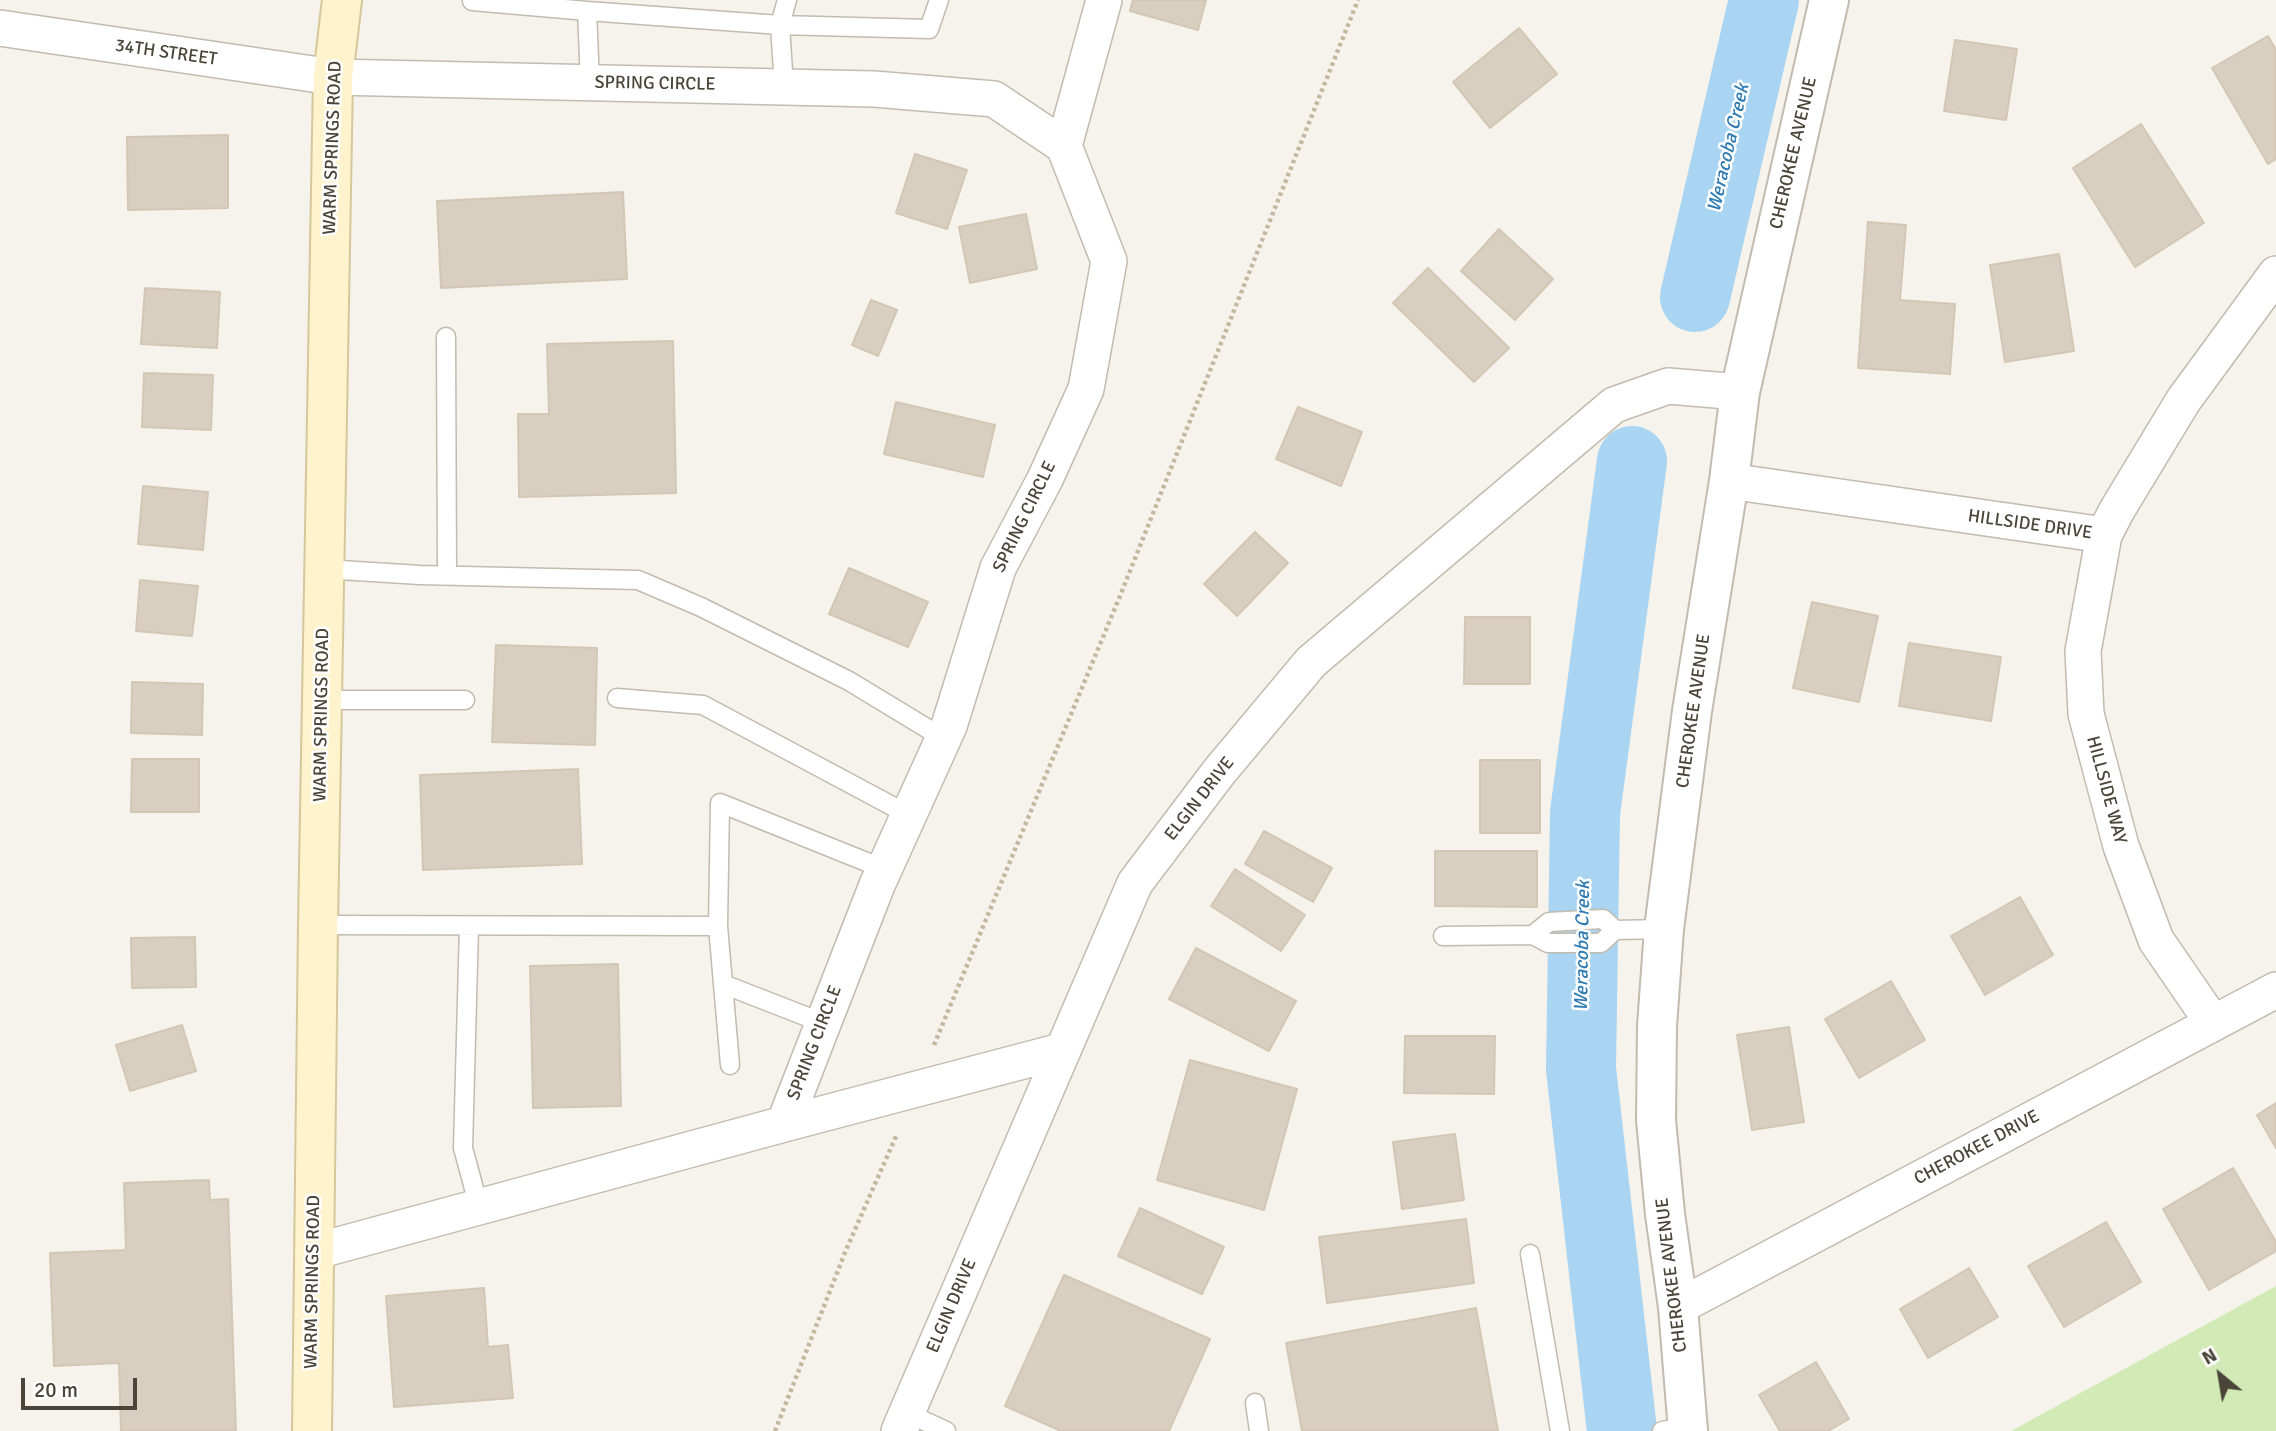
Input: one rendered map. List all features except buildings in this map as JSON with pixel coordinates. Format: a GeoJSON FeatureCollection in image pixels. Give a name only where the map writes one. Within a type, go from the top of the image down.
{"type":"FeatureCollection","features":[{"type":"Feature","properties":{"kind":"main road","name":"WARM SPRINGS ROAD"},"geometry":{"type":"LineString","coordinates":[[312,1431],[333,78],[342,0]]}},
{"type":"Feature","properties":{"kind":"street"},"geometry":{"type":"LineString","coordinates":[[1064,146],[1104,0]]}},
{"type":"Feature","properties":{"kind":"street","name":"CHEROKEE AVENUE"},"geometry":{"type":"LineString","coordinates":[[1679,1430],[1678,1307],[1656,1120],[1657,1026],[1664,929],[1692,711],[1730,481],[1740,393],[1829,0]]}},
{"type":"Feature","properties":{"kind":"street","name":"34TH STREET"},"geometry":{"type":"LineString","coordinates":[[0,28],[333,78]]}},
{"type":"Feature","properties":{"kind":"street","name":"SPRING CIRCLE"},"geometry":{"type":"LineString","coordinates":[[313,1252],[784,1124],[884,869],[943,738],[998,568],[1045,480],[1086,389],[1108,261],[1064,146],[994,99],[874,89],[333,78]]}},
{"type":"Feature","properties":{"kind":"street","name":"HILLSIDE DRIVE"},"geometry":{"type":"LineString","coordinates":[[1730,481],[2104,535],[2183,401],[2276,274]]}},
{"type":"Feature","properties":{"kind":"street","name":"ELGIN DRIVE"},"geometry":{"type":"LineString","coordinates":[[903,1422],[1135,883],[1219,772],[1311,662],[1615,405],[1668,386],[1740,393]]}},
{"type":"Feature","properties":{"kind":"street","name":"HILLSIDE WAY"},"geometry":{"type":"LineString","coordinates":[[2104,535],[2083,651],[2086,714],[2121,846],[2156,940],[2213,1023]]}},
{"type":"Feature","properties":{"kind":"street","name":"CHEROKEE DRIVE"},"geometry":{"type":"LineString","coordinates":[[1678,1307],[2276,990]]}},
{"type":"Feature","properties":{"kind":"street"},"geometry":{"type":"LineString","coordinates":[[784,1124],[1061,1051]]}},
{"type":"Feature","properties":{"kind":"lane"},"geometry":{"type":"LineString","coordinates":[[784,87],[780,25],[787,0]]}},
{"type":"Feature","properties":{"kind":"lane"},"geometry":{"type":"LineString","coordinates":[[472,1],[780,25],[929,29],[939,0]]}},
{"type":"Feature","properties":{"kind":"lane"},"geometry":{"type":"LineString","coordinates":[[587,11],[590,83]]}},
{"type":"Feature","properties":{"kind":"lane"},"geometry":{"type":"LineString","coordinates":[[446,337],[447,575]]}},
{"type":"Feature","properties":{"kind":"lane"},"geometry":{"type":"LineString","coordinates":[[324,569],[638,580],[702,607],[849,681],[943,738]]}},
{"type":"Feature","properties":{"kind":"lane"},"geometry":{"type":"LineString","coordinates":[[617,698],[703,705],[909,815]]}},
{"type":"Feature","properties":{"kind":"lane"},"geometry":{"type":"LineString","coordinates":[[322,700],[465,700]]}},
{"type":"Feature","properties":{"kind":"lane"},"geometry":{"type":"LineString","coordinates":[[730,1065],[718,926],[720,803],[884,869]]}},
{"type":"Feature","properties":{"kind":"lane"},"geometry":{"type":"LineString","coordinates":[[1443,936],[1533,935],[1549,922],[1590,919],[1603,919],[1615,930],[1664,929]]}},
{"type":"Feature","properties":{"kind":"lane"},"geometry":{"type":"LineString","coordinates":[[318,925],[718,926]]}},
{"type":"Feature","properties":{"kind":"lane"},"geometry":{"type":"LineString","coordinates":[[469,926],[463,1148],[479,1207]]}},
{"type":"Feature","properties":{"kind":"lane"},"geometry":{"type":"LineString","coordinates":[[723,984],[823,1023]]}},
{"type":"Feature","properties":{"kind":"lane"},"geometry":{"type":"LineString","coordinates":[[1530,1254],[1560,1431]]}},
{"type":"Feature","properties":{"kind":"lane"},"geometry":{"type":"LineString","coordinates":[[1255,1403],[1259,1431]]}},
{"type":"Feature","properties":{"kind":"lane"},"geometry":{"type":"LineString","coordinates":[[903,1422],[946,1431]]}},
{"type":"Feature","properties":{"kind":"path"},"geometry":{"type":"LineString","coordinates":[[775,1431],[846,1250],[916,1090],[1120,596],[1358,0]]}},
{"type":"Feature","properties":{"kind":"green space"},"geometry":{"type":"Polygon","coordinates":[[[2276,1286],[2276,1431],[2011,1431],[2276,1286]]]}},
{"type":"Feature","properties":{"kind":"waterway","name":"Weracoba Creek"},"geometry":{"type":"LineString","coordinates":[[1695,297],[1764,0]]}},
{"type":"Feature","properties":{"kind":"waterway","name":"Weracoba Creek"},"geometry":{"type":"LineString","coordinates":[[1622,1431],[1581,1069],[1585,813],[1632,461]]}}]}
